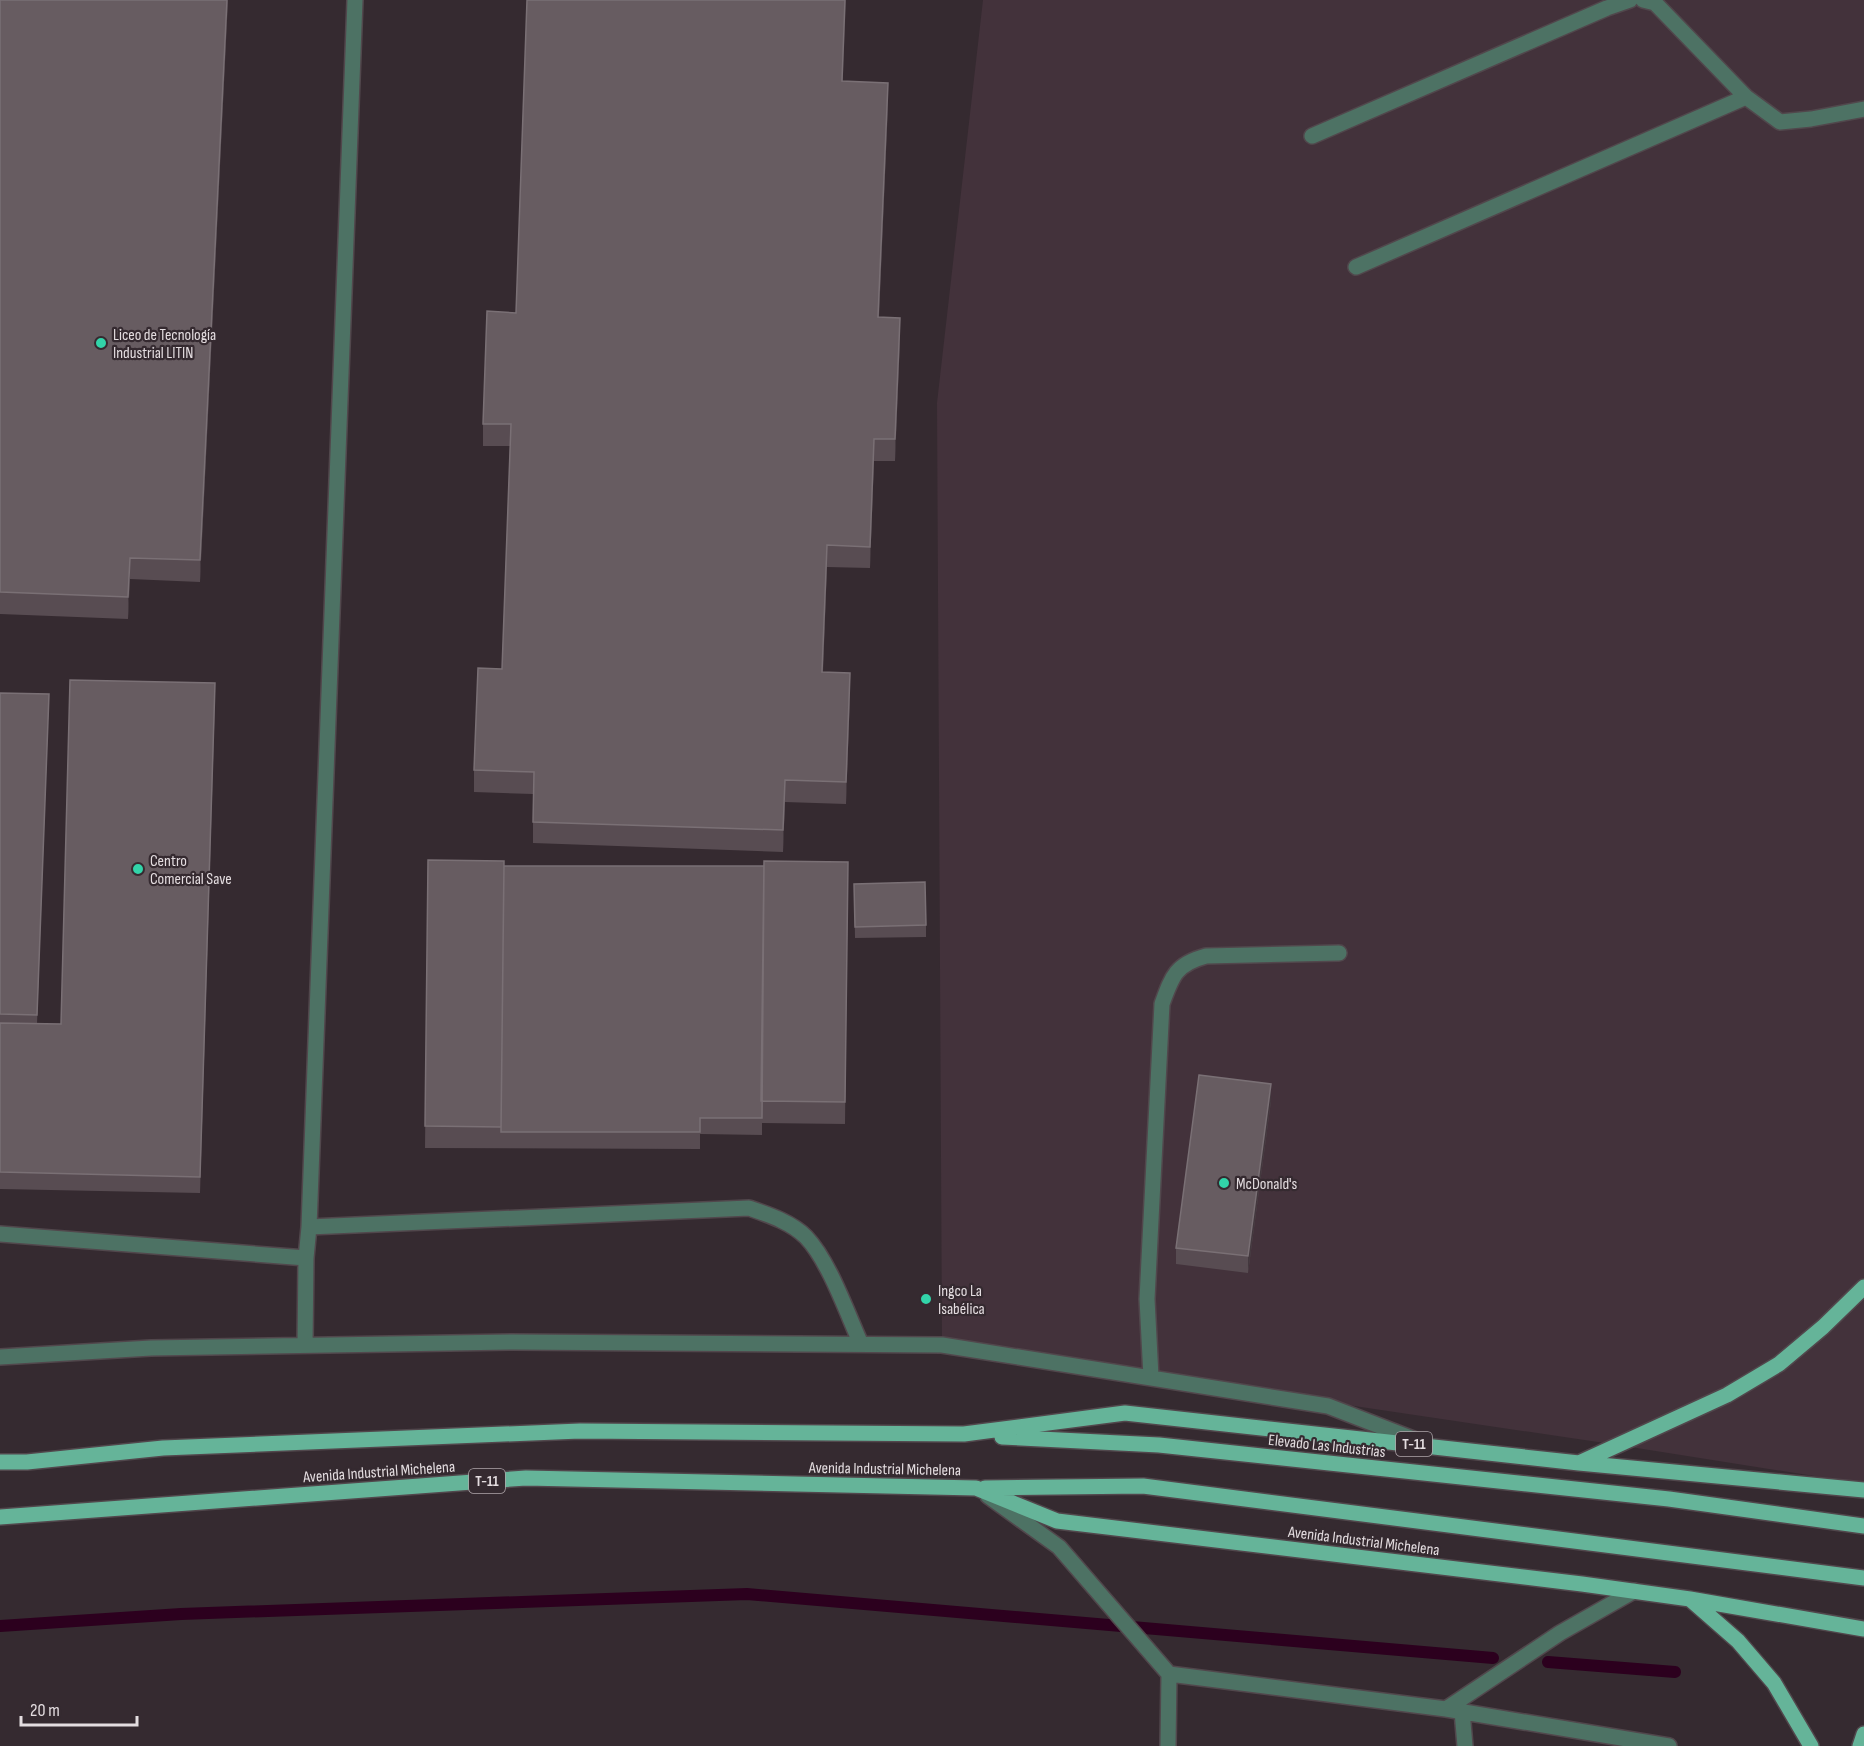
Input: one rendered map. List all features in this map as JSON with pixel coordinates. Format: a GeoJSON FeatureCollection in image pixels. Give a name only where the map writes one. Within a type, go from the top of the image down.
{"type":"FeatureCollection","features":[{"type":"Feature","properties":{"kind":"main road"},"geometry":{"type":"LineString","coordinates":[[1579,1463],[1727,1395],[1779,1364],[1823,1327],[1864,1287]]}},
{"type":"Feature","properties":{"kind":"main road","name":"Avenida Industrial Michelena"},"geometry":{"type":"LineString","coordinates":[[0,1462],[27,1462],[163,1448],[580,1431],[964,1434],[1125,1413],[1579,1463],[1864,1490]]}},
{"type":"Feature","properties":{"kind":"main road","name":"Elevado Las Industrias"},"geometry":{"type":"LineString","coordinates":[[964,1434],[1159,1445],[1669,1499],[1864,1526]]}},
{"type":"Feature","properties":{"kind":"main road","name":"Avenida Industrial Michelena"},"geometry":{"type":"LineString","coordinates":[[0,1517],[526,1478],[976,1488],[1057,1521],[1634,1591],[1864,1629]]}},
{"type":"Feature","properties":{"kind":"main road","name":"T-11"},"geometry":{"type":"LineString","coordinates":[[976,1488],[1143,1486],[1864,1578]]}},
{"type":"Feature","properties":{"kind":"main road"},"geometry":{"type":"LineString","coordinates":[[1690,1599],[1738,1641],[1774,1683],[1811,1746]]}},
{"type":"Feature","properties":{"kind":"main road"},"geometry":{"type":"LineString","coordinates":[[1860,1746],[1864,1734]]}},
{"type":"Feature","properties":{"kind":"lane"},"geometry":{"type":"LineString","coordinates":[[305,1345],[306,1258],[309,1227],[354,0]]}},
{"type":"Feature","properties":{"kind":"lane"},"geometry":{"type":"LineString","coordinates":[[1312,136],[1630,0]]}},
{"type":"Feature","properties":{"kind":"lane"},"geometry":{"type":"LineString","coordinates":[[1643,0],[1655,3],[1746,97],[1780,122],[1864,109]]}},
{"type":"Feature","properties":{"kind":"lane"},"geometry":{"type":"LineString","coordinates":[[1356,267],[1746,97]]}},
{"type":"Feature","properties":{"kind":"lane"},"geometry":{"type":"LineString","coordinates":[[1151,1377],[1148,1299],[1162,1004],[1172,977],[1189,961],[1206,956],[1339,953]]}},
{"type":"Feature","properties":{"kind":"lane"},"geometry":{"type":"LineString","coordinates":[[309,1227],[749,1208],[777,1218],[805,1236],[820,1254],[861,1344]]}},
{"type":"Feature","properties":{"kind":"lane"},"geometry":{"type":"LineString","coordinates":[[0,1234],[306,1258]]}},
{"type":"Feature","properties":{"kind":"lane","name":"Avenida Industrial Michelena"},"geometry":{"type":"LineString","coordinates":[[0,1357],[151,1348],[513,1342],[942,1345],[1328,1406],[1435,1447]]}},
{"type":"Feature","properties":{"kind":"lane"},"geometry":{"type":"LineString","coordinates":[[976,1488],[1059,1547],[1168,1674],[1168,1746]]}},
{"type":"Feature","properties":{"kind":"lane"},"geometry":{"type":"LineString","coordinates":[[1446,1709],[1560,1633],[1634,1591]]}},
{"type":"Feature","properties":{"kind":"lane"},"geometry":{"type":"LineString","coordinates":[[1168,1674],[1462,1711],[1669,1746]]}},
{"type":"Feature","properties":{"kind":"lane"},"geometry":{"type":"LineString","coordinates":[[1462,1711],[1464,1746]]}},
{"type":"Feature","properties":{"kind":"shaded area"},"geometry":{"type":"Polygon","coordinates":[[[983,0],[1864,0],[1864,1484],[1618,1445],[942,1345],[937,403],[983,0]]]}},
{"type":"Feature","properties":{"kind":"building","name":"Liceo de Tecnología Industrial LITIN"},"geometry":{"type":"Polygon","coordinates":[[[0,0],[227,0],[200,560],[130,558],[128,597],[0,592],[0,0]]]}},
{"type":"Feature","properties":{"kind":"building"},"geometry":{"type":"Polygon","coordinates":[[[527,0],[845,0],[842,81],[888,83],[878,317],[900,318],[895,439],[874,439],[870,547],[827,545],[822,672],[850,673],[846,782],[785,780],[783,830],[533,822],[534,772],[474,770],[478,668],[502,669],[511,424],[483,424],[487,311],[516,313],[527,0]]]}},
{"type":"Feature","properties":{"kind":"building","name":"Centro Comercial Save"},"geometry":{"type":"Polygon","coordinates":[[[70,680],[215,683],[200,1177],[0,1172],[0,1023],[61,1024],[70,680]]]}},
{"type":"Feature","properties":{"kind":"building"},"geometry":{"type":"Polygon","coordinates":[[[0,693],[49,694],[37,1015],[0,1014],[0,693]]]}},
{"type":"Feature","properties":{"kind":"building"},"geometry":{"type":"Polygon","coordinates":[[[428,860],[504,861],[501,1127],[425,1126],[428,860]]]}},
{"type":"Feature","properties":{"kind":"building"},"geometry":{"type":"Polygon","coordinates":[[[764,861],[848,862],[845,1102],[761,1101],[764,861]]]}},
{"type":"Feature","properties":{"kind":"building"},"geometry":{"type":"Polygon","coordinates":[[[504,866],[764,866],[762,1118],[700,1118],[700,1132],[501,1132],[504,866]]]}},
{"type":"Feature","properties":{"kind":"building"},"geometry":{"type":"Polygon","coordinates":[[[925,882],[926,925],[855,927],[854,884],[925,882]]]}},
{"type":"Feature","properties":{"kind":"building","name":"McDonald's"},"geometry":{"type":"Polygon","coordinates":[[[1199,1075],[1271,1084],[1248,1256],[1176,1248],[1199,1075]]]}},
{"type":"Feature","properties":{"kind":"waterway"},"geometry":{"type":"LineString","coordinates":[[0,1626],[181,1614],[747,1594],[1493,1658]]}},
{"type":"Feature","properties":{"kind":"waterway"},"geometry":{"type":"LineString","coordinates":[[1548,1662],[1675,1672]]}},
{"type":"Feature","properties":{"kind":"place","name":"Liceo de Tecnología Industrial LITIN"},"geometry":{"type":"Point","coordinates":[101,343]}},
{"type":"Feature","properties":{"kind":"place","name":"Centro Comercial Save"},"geometry":{"type":"Point","coordinates":[138,869]}},
{"type":"Feature","properties":{"kind":"place","name":"McDonald's"},"geometry":{"type":"Point","coordinates":[1224,1183]}},
{"type":"Feature","properties":{"kind":"place","name":"Ingco La Isabélica"},"geometry":{"type":"Point","coordinates":[926,1299]}}]}
